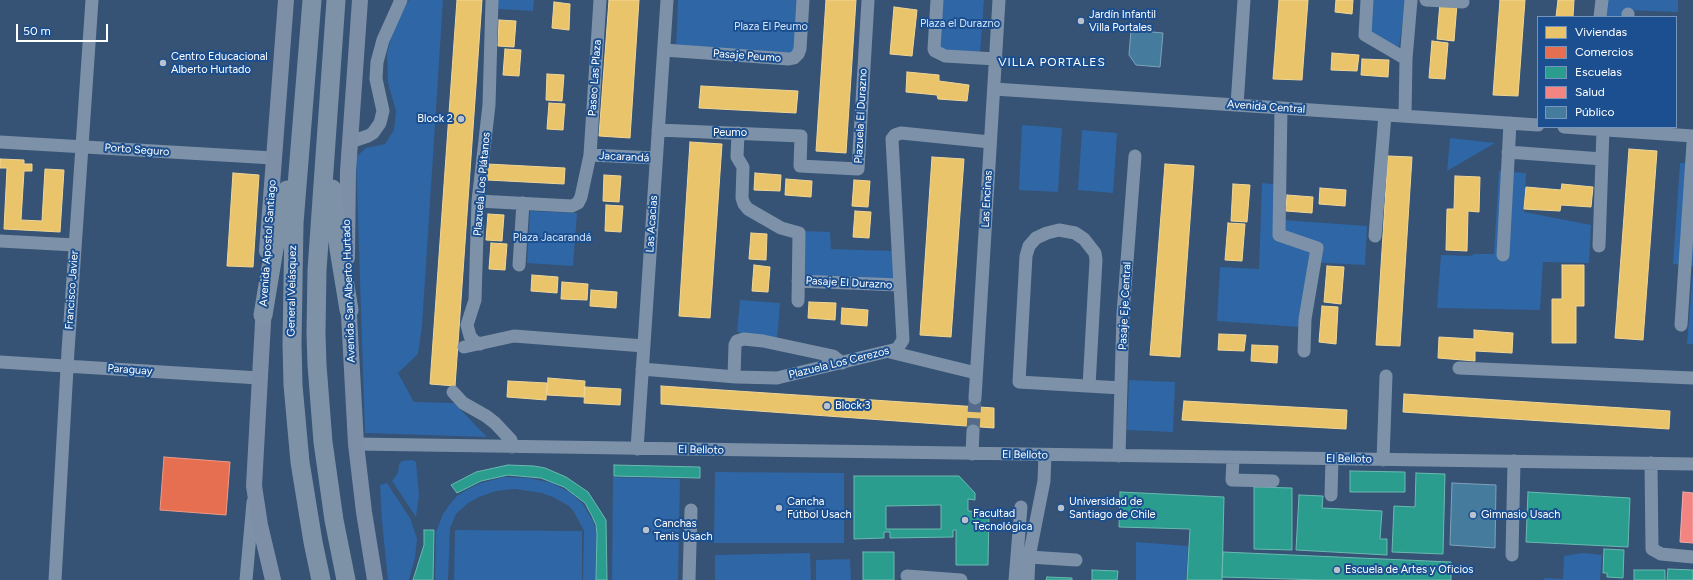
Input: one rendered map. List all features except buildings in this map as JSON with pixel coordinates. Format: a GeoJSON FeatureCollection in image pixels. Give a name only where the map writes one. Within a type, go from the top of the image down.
{"type":"FeatureCollection","features":[{"type":"Feature","properties":{"kind":"highway","name":"General Velásquez"},"geometry":{"type":"LineString","coordinates":[[312,0],[292,264],[293,385],[300,462],[313,542],[321,580]]}},
{"type":"Feature","properties":{"kind":"highway"},"geometry":{"type":"LineString","coordinates":[[336,0],[317,270],[317,365],[327,480],[346,580]]}},
{"type":"Feature","properties":{"kind":"highway"},"geometry":{"type":"LineString","coordinates":[[263,315],[274,249],[301,131]]}},
{"type":"Feature","properties":{"kind":"highway"},"geometry":{"type":"LineString","coordinates":[[326,135],[335,219],[349,310]]}},
{"type":"Feature","properties":{"kind":"main road","name":"Avenida Apostol Santiago"},"geometry":{"type":"LineString","coordinates":[[254,486],[259,378],[273,158],[286,0]]}},
{"type":"Feature","properties":{"kind":"main road","name":"Avenida San Alberto Hurtado"},"geometry":{"type":"LineString","coordinates":[[360,0],[347,201],[349,310],[356,444],[364,512],[375,580]]}},
{"type":"Feature","properties":{"kind":"main road"},"geometry":{"type":"LineString","coordinates":[[254,486],[260,525],[273,580]]}},
{"type":"Feature","properties":{"kind":"street","name":"Francisco Javier"},"geometry":{"type":"LineString","coordinates":[[55,580],[67,366],[92,0]]}},
{"type":"Feature","properties":{"kind":"street"},"geometry":{"type":"LineString","coordinates":[[350,140],[356,140],[368,136],[380,123],[383,111],[376,79],[377,62],[383,40],[401,0]]}},
{"type":"Feature","properties":{"kind":"street","name":"Plazuela Los Plátanos"},"geometry":{"type":"LineString","coordinates":[[480,344],[474,341],[470,336],[467,324],[475,300],[478,201],[489,105],[492,0]]}},
{"type":"Feature","properties":{"kind":"street","name":"Paseo Las Plaza"},"geometry":{"type":"LineString","coordinates":[[590,155],[600,0]]}},
{"type":"Feature","properties":{"kind":"street","name":"Las Acacias"},"geometry":{"type":"LineString","coordinates":[[637,449],[667,0]]}},
{"type":"Feature","properties":{"kind":"street","name":"Pasaje Peumo"},"geometry":{"type":"LineString","coordinates":[[664,50],[789,59],[794,58],[800,49],[803,0]]}},
{"type":"Feature","properties":{"kind":"street","name":"Plazuela El Durazno"},"geometry":{"type":"LineString","coordinates":[[801,136],[800,166],[858,169],[868,0]]}},
{"type":"Feature","properties":{"kind":"street"},"geometry":{"type":"LineString","coordinates":[[937,0],[935,51],[945,56],[996,59]]}},
{"type":"Feature","properties":{"kind":"street","name":"Las Encinas"},"geometry":{"type":"LineString","coordinates":[[975,398],[999,0]]}},
{"type":"Feature","properties":{"kind":"street"},"geometry":{"type":"LineString","coordinates":[[1237,105],[1244,0]]}},
{"type":"Feature","properties":{"kind":"street"},"geometry":{"type":"LineString","coordinates":[[1367,0],[1365,35],[1406,59]]}},
{"type":"Feature","properties":{"kind":"street"},"geometry":{"type":"LineString","coordinates":[[1405,116],[1406,59],[1411,0]]}},
{"type":"Feature","properties":{"kind":"street"},"geometry":{"type":"LineString","coordinates":[[1426,0],[1463,2]]}},
{"type":"Feature","properties":{"kind":"street"},"geometry":{"type":"LineString","coordinates":[[1600,16],[1602,0]]}},
{"type":"Feature","properties":{"kind":"street","name":"Avenida Central"},"geometry":{"type":"LineString","coordinates":[[994,89],[1537,125]]}},
{"type":"Feature","properties":{"kind":"street"},"geometry":{"type":"LineString","coordinates":[[1281,108],[1278,235],[1317,248],[1305,319],[1304,352]]}},
{"type":"Feature","properties":{"kind":"street"},"geometry":{"type":"LineString","coordinates":[[1375,236],[1385,115]]}},
{"type":"Feature","properties":{"kind":"street"},"geometry":{"type":"LineString","coordinates":[[1503,255],[1510,123]]}},
{"type":"Feature","properties":{"kind":"street"},"geometry":{"type":"LineString","coordinates":[[1577,128],[1603,130],[1622,129],[1693,136]]}},
{"type":"Feature","properties":{"kind":"street","name":"Peumo"},"geometry":{"type":"LineString","coordinates":[[658,130],[801,136]]}},
{"type":"Feature","properties":{"kind":"street"},"geometry":{"type":"LineString","coordinates":[[1599,246],[1603,130]]}},
{"type":"Feature","properties":{"kind":"street"},"geometry":{"type":"LineString","coordinates":[[738,133],[737,157],[743,167],[742,198],[744,204],[748,209],[781,228],[799,233],[798,301]]}},
{"type":"Feature","properties":{"kind":"street","name":"Plazuela Los Cerezos"},"geometry":{"type":"LineString","coordinates":[[642,370],[734,377],[777,378],[890,352],[897,349],[903,340],[892,139],[895,135],[901,133],[990,142]]}},
{"type":"Feature","properties":{"kind":"street","name":"Porto Seguro"},"geometry":{"type":"LineString","coordinates":[[0,142],[273,158]]}},
{"type":"Feature","properties":{"kind":"street"},"geometry":{"type":"LineString","coordinates":[[1681,325],[1693,143]]}},
{"type":"Feature","properties":{"kind":"street"},"geometry":{"type":"LineString","coordinates":[[1508,152],[1602,159]]}},
{"type":"Feature","properties":{"kind":"street","name":"Jacarandá"},"geometry":{"type":"LineString","coordinates":[[523,203],[572,206],[578,203],[581,198],[590,155],[656,158]]}},
{"type":"Feature","properties":{"kind":"street","name":"Pasaje Eje Central"},"geometry":{"type":"LineString","coordinates":[[1119,456],[1123,314],[1135,156]]}},
{"type":"Feature","properties":{"kind":"street"},"geometry":{"type":"LineString","coordinates":[[478,201],[523,203],[519,265]]}},
{"type":"Feature","properties":{"kind":"street"},"geometry":{"type":"LineString","coordinates":[[1089,386],[1096,260],[1095,253],[1084,239],[1075,233],[1059,230],[1046,233],[1036,238],[1029,246],[1026,256],[1020,382],[1121,388]]}},
{"type":"Feature","properties":{"kind":"street"},"geometry":{"type":"LineString","coordinates":[[0,241],[75,245]]}},
{"type":"Feature","properties":{"kind":"street","name":"Pasaje El Durazno"},"geometry":{"type":"LineString","coordinates":[[798,281],[899,285]]}},
{"type":"Feature","properties":{"kind":"street"},"geometry":{"type":"LineString","coordinates":[[464,347],[480,344],[494,339],[514,336],[644,346]]}},
{"type":"Feature","properties":{"kind":"street"},"geometry":{"type":"LineString","coordinates":[[734,377],[735,345],[737,342],[744,339],[764,341],[833,356],[842,363]]}},
{"type":"Feature","properties":{"kind":"street"},"geometry":{"type":"LineString","coordinates":[[890,352],[976,373]]}},
{"type":"Feature","properties":{"kind":"street","name":"Paraguay"},"geometry":{"type":"LineString","coordinates":[[0,362],[259,378]]}},
{"type":"Feature","properties":{"kind":"street"},"geometry":{"type":"LineString","coordinates":[[1459,368],[1693,378]]}},
{"type":"Feature","properties":{"kind":"street"},"geometry":{"type":"LineString","coordinates":[[1383,460],[1386,376]]}},
{"type":"Feature","properties":{"kind":"street"},"geometry":{"type":"LineString","coordinates":[[452,392],[463,403],[495,423],[511,440],[512,447]]}},
{"type":"Feature","properties":{"kind":"street"},"geometry":{"type":"LineString","coordinates":[[972,454],[973,431]]}},
{"type":"Feature","properties":{"kind":"street","name":"El Belloto"},"geometry":{"type":"LineString","coordinates":[[356,444],[1693,464]]}},
{"type":"Feature","properties":{"kind":"street"},"geometry":{"type":"LineString","coordinates":[[1028,580],[1029,557],[1044,481],[1045,455]]}},
{"type":"Feature","properties":{"kind":"street"},"geometry":{"type":"LineString","coordinates":[[1233,458],[1232,480],[1273,481]]}},
{"type":"Feature","properties":{"kind":"street"},"geometry":{"type":"LineString","coordinates":[[1331,495],[1332,459]]}},
{"type":"Feature","properties":{"kind":"street"},"geometry":{"type":"LineString","coordinates":[[1512,555],[1514,461]]}},
{"type":"Feature","properties":{"kind":"street"},"geometry":{"type":"LineString","coordinates":[[1651,463],[1652,549],[1661,554],[1693,557]]}},
{"type":"Feature","properties":{"kind":"street"},"geometry":{"type":"LineString","coordinates":[[246,580],[254,486]]}},
{"type":"Feature","properties":{"kind":"street"},"geometry":{"type":"LineString","coordinates":[[1015,580],[1014,571],[1021,507]]}},
{"type":"Feature","properties":{"kind":"street"},"geometry":{"type":"LineString","coordinates":[[689,580],[691,510]]}},
{"type":"Feature","properties":{"kind":"street"},"geometry":{"type":"LineString","coordinates":[[1029,557],[1076,560]]}},
{"type":"Feature","properties":{"kind":"street"},"geometry":{"type":"LineString","coordinates":[[907,576],[962,580]]}},
{"type":"Feature","properties":{"kind":"green space"},"geometry":{"type":"Polygon","coordinates":[[[409,0],[443,0],[422,326],[418,354],[398,373],[414,402],[454,403],[487,437],[365,433],[356,157],[366,148],[385,144],[394,130],[396,111],[388,83],[387,54],[394,25],[409,0]]]}},
{"type":"Feature","properties":{"kind":"green space"},"geometry":{"type":"Polygon","coordinates":[[[498,0],[534,0],[533,11],[498,9],[498,0]]]}},
{"type":"Feature","properties":{"kind":"green space","name":"Plaza El Peumo"},"geometry":{"type":"Polygon","coordinates":[[[678,0],[800,0],[797,48],[790,55],[676,48],[678,0]]]}},
{"type":"Feature","properties":{"kind":"green space","name":"Plaza el Durazno"},"geometry":{"type":"Polygon","coordinates":[[[940,0],[984,0],[980,54],[944,52],[936,48],[940,0]]]}},
{"type":"Feature","properties":{"kind":"green space"},"geometry":{"type":"Polygon","coordinates":[[[1371,0],[1406,0],[1399,47],[1370,32],[1371,0]]]}},
{"type":"Feature","properties":{"kind":"green space"},"geometry":{"type":"Polygon","coordinates":[[[1597,0],[1678,0],[1678,12],[1623,10],[1622,16],[1596,16],[1597,0]]]}},
{"type":"Feature","properties":{"kind":"green space"},"geometry":{"type":"Polygon","coordinates":[[[1022,125],[1062,128],[1058,192],[1019,190],[1022,125]]]}},
{"type":"Feature","properties":{"kind":"green space"},"geometry":{"type":"Polygon","coordinates":[[[1082,130],[1117,133],[1113,193],[1078,190],[1082,130]]]}},
{"type":"Feature","properties":{"kind":"green space"},"geometry":{"type":"Polygon","coordinates":[[[1450,138],[1495,143],[1447,171],[1450,138]]]}},
{"type":"Feature","properties":{"kind":"green space"},"geometry":{"type":"Polygon","coordinates":[[[1680,163],[1693,164],[1693,266],[1673,264],[1680,163]]]}},
{"type":"Feature","properties":{"kind":"green space"},"geometry":{"type":"Polygon","coordinates":[[[1499,171],[1526,173],[1524,212],[1591,225],[1589,263],[1543,262],[1540,310],[1437,308],[1441,255],[1470,256],[1475,254],[1494,254],[1499,171]]]}},
{"type":"Feature","properties":{"kind":"green space"},"geometry":{"type":"Polygon","coordinates":[[[1262,183],[1282,185],[1283,220],[1367,226],[1365,265],[1308,262],[1300,327],[1217,321],[1220,267],[1259,269],[1262,183]]]}},
{"type":"Feature","properties":{"kind":"green space","name":"Plaza Jacarandá"},"geometry":{"type":"Polygon","coordinates":[[[530,211],[577,213],[573,266],[527,263],[530,211]]]}},
{"type":"Feature","properties":{"kind":"green space"},"geometry":{"type":"Polygon","coordinates":[[[803,231],[830,232],[831,249],[893,251],[893,282],[803,276],[803,231]]]}},
{"type":"Feature","properties":{"kind":"green space"},"geometry":{"type":"Polygon","coordinates":[[[1693,271],[1693,344],[1687,344],[1693,271]]]}},
{"type":"Feature","properties":{"kind":"green space"},"geometry":{"type":"Polygon","coordinates":[[[740,300],[780,303],[777,340],[746,337],[737,331],[740,300]]]}},
{"type":"Feature","properties":{"kind":"green space"},"geometry":{"type":"Polygon","coordinates":[[[1129,380],[1175,382],[1173,432],[1127,430],[1129,380]]]}},
{"type":"Feature","properties":{"kind":"green space"},"geometry":{"type":"Polygon","coordinates":[[[413,460],[416,462],[419,495],[416,517],[392,481],[398,473],[399,464],[402,461],[413,460]]]}},
{"type":"Feature","properties":{"kind":"green space","name":"Cancha Fútbol Usach"},"geometry":{"type":"Polygon","coordinates":[[[715,472],[844,473],[844,543],[714,543],[715,472]]]}},
{"type":"Feature","properties":{"kind":"green space"},"geometry":{"type":"Polygon","coordinates":[[[504,477],[529,478],[552,483],[571,493],[583,504],[593,521],[597,534],[596,580],[583,580],[584,531],[574,512],[569,506],[542,493],[515,489],[496,491],[479,497],[468,503],[456,514],[450,528],[448,580],[435,580],[436,532],[443,514],[449,505],[457,496],[468,489],[481,483],[504,477]]]}},
{"type":"Feature","properties":{"kind":"green space","name":"Canchas Tenis Usach"},"geometry":{"type":"Polygon","coordinates":[[[613,477],[680,479],[678,580],[612,580],[613,477]]]}},
{"type":"Feature","properties":{"kind":"green space"},"geometry":{"type":"Polygon","coordinates":[[[387,483],[410,518],[417,539],[415,558],[409,580],[388,580],[380,485],[387,483]]]}},
{"type":"Feature","properties":{"kind":"green space"},"geometry":{"type":"Polygon","coordinates":[[[455,530],[582,531],[582,580],[454,580],[455,530]]]}},
{"type":"Feature","properties":{"kind":"green space"},"geometry":{"type":"Polygon","coordinates":[[[1136,542],[1188,546],[1186,580],[1136,580],[1136,542]]]}},
{"type":"Feature","properties":{"kind":"green space","name":"Cancha Fútbol Usach"},"geometry":{"type":"Polygon","coordinates":[[[810,553],[811,580],[715,580],[715,555],[810,553]]]}},
{"type":"Feature","properties":{"kind":"green space"},"geometry":{"type":"Polygon","coordinates":[[[1583,553],[1602,555],[1600,580],[1544,580],[1544,578],[1563,579],[1564,556],[1583,553]]]}},
{"type":"Feature","properties":{"kind":"green space"},"geometry":{"type":"Polygon","coordinates":[[[850,559],[851,580],[816,580],[816,560],[850,559]]]}},
{"type":"Feature","properties":{"kind":"tunnel"},"geometry":{"type":"LineString","coordinates":[[973,431],[975,398]]}},
{"type":"Feature","properties":{"kind":"place","name":"Jardín Infantil Villa Portales"},"geometry":{"type":"Point","coordinates":[1081,21]}},
{"type":"Feature","properties":{"kind":"place","name":"Centro Educacional Alberto Hurtado"},"geometry":{"type":"Point","coordinates":[163,63]}},
{"type":"Feature","properties":{"kind":"place","name":"Block 2"},"geometry":{"type":"Point","coordinates":[461,119]}},
{"type":"Feature","properties":{"kind":"place","name":"Block 3"},"geometry":{"type":"Point","coordinates":[827,406]}},
{"type":"Feature","properties":{"kind":"place","name":"Cancha Fútbol Usach"},"geometry":{"type":"Point","coordinates":[779,508]}},
{"type":"Feature","properties":{"kind":"place","name":"Universidad de Santiago de Chile"},"geometry":{"type":"Point","coordinates":[1061,508]}},
{"type":"Feature","properties":{"kind":"place","name":"Gimnasio Usach"},"geometry":{"type":"Point","coordinates":[1473,515]}},
{"type":"Feature","properties":{"kind":"place","name":"Facultad Tecnológica"},"geometry":{"type":"Point","coordinates":[965,520]}},
{"type":"Feature","properties":{"kind":"place","name":"Canchas Tenis Usach"},"geometry":{"type":"Point","coordinates":[646,530]}},
{"type":"Feature","properties":{"kind":"place","name":"Escuela de Artes y Oficios"},"geometry":{"type":"Point","coordinates":[1337,570]}},
{"type":"Feature","properties":{"kind":"district","name":"VILLA PORTALES"},"geometry":{"type":"Point","coordinates":[1052,62]}}]}
